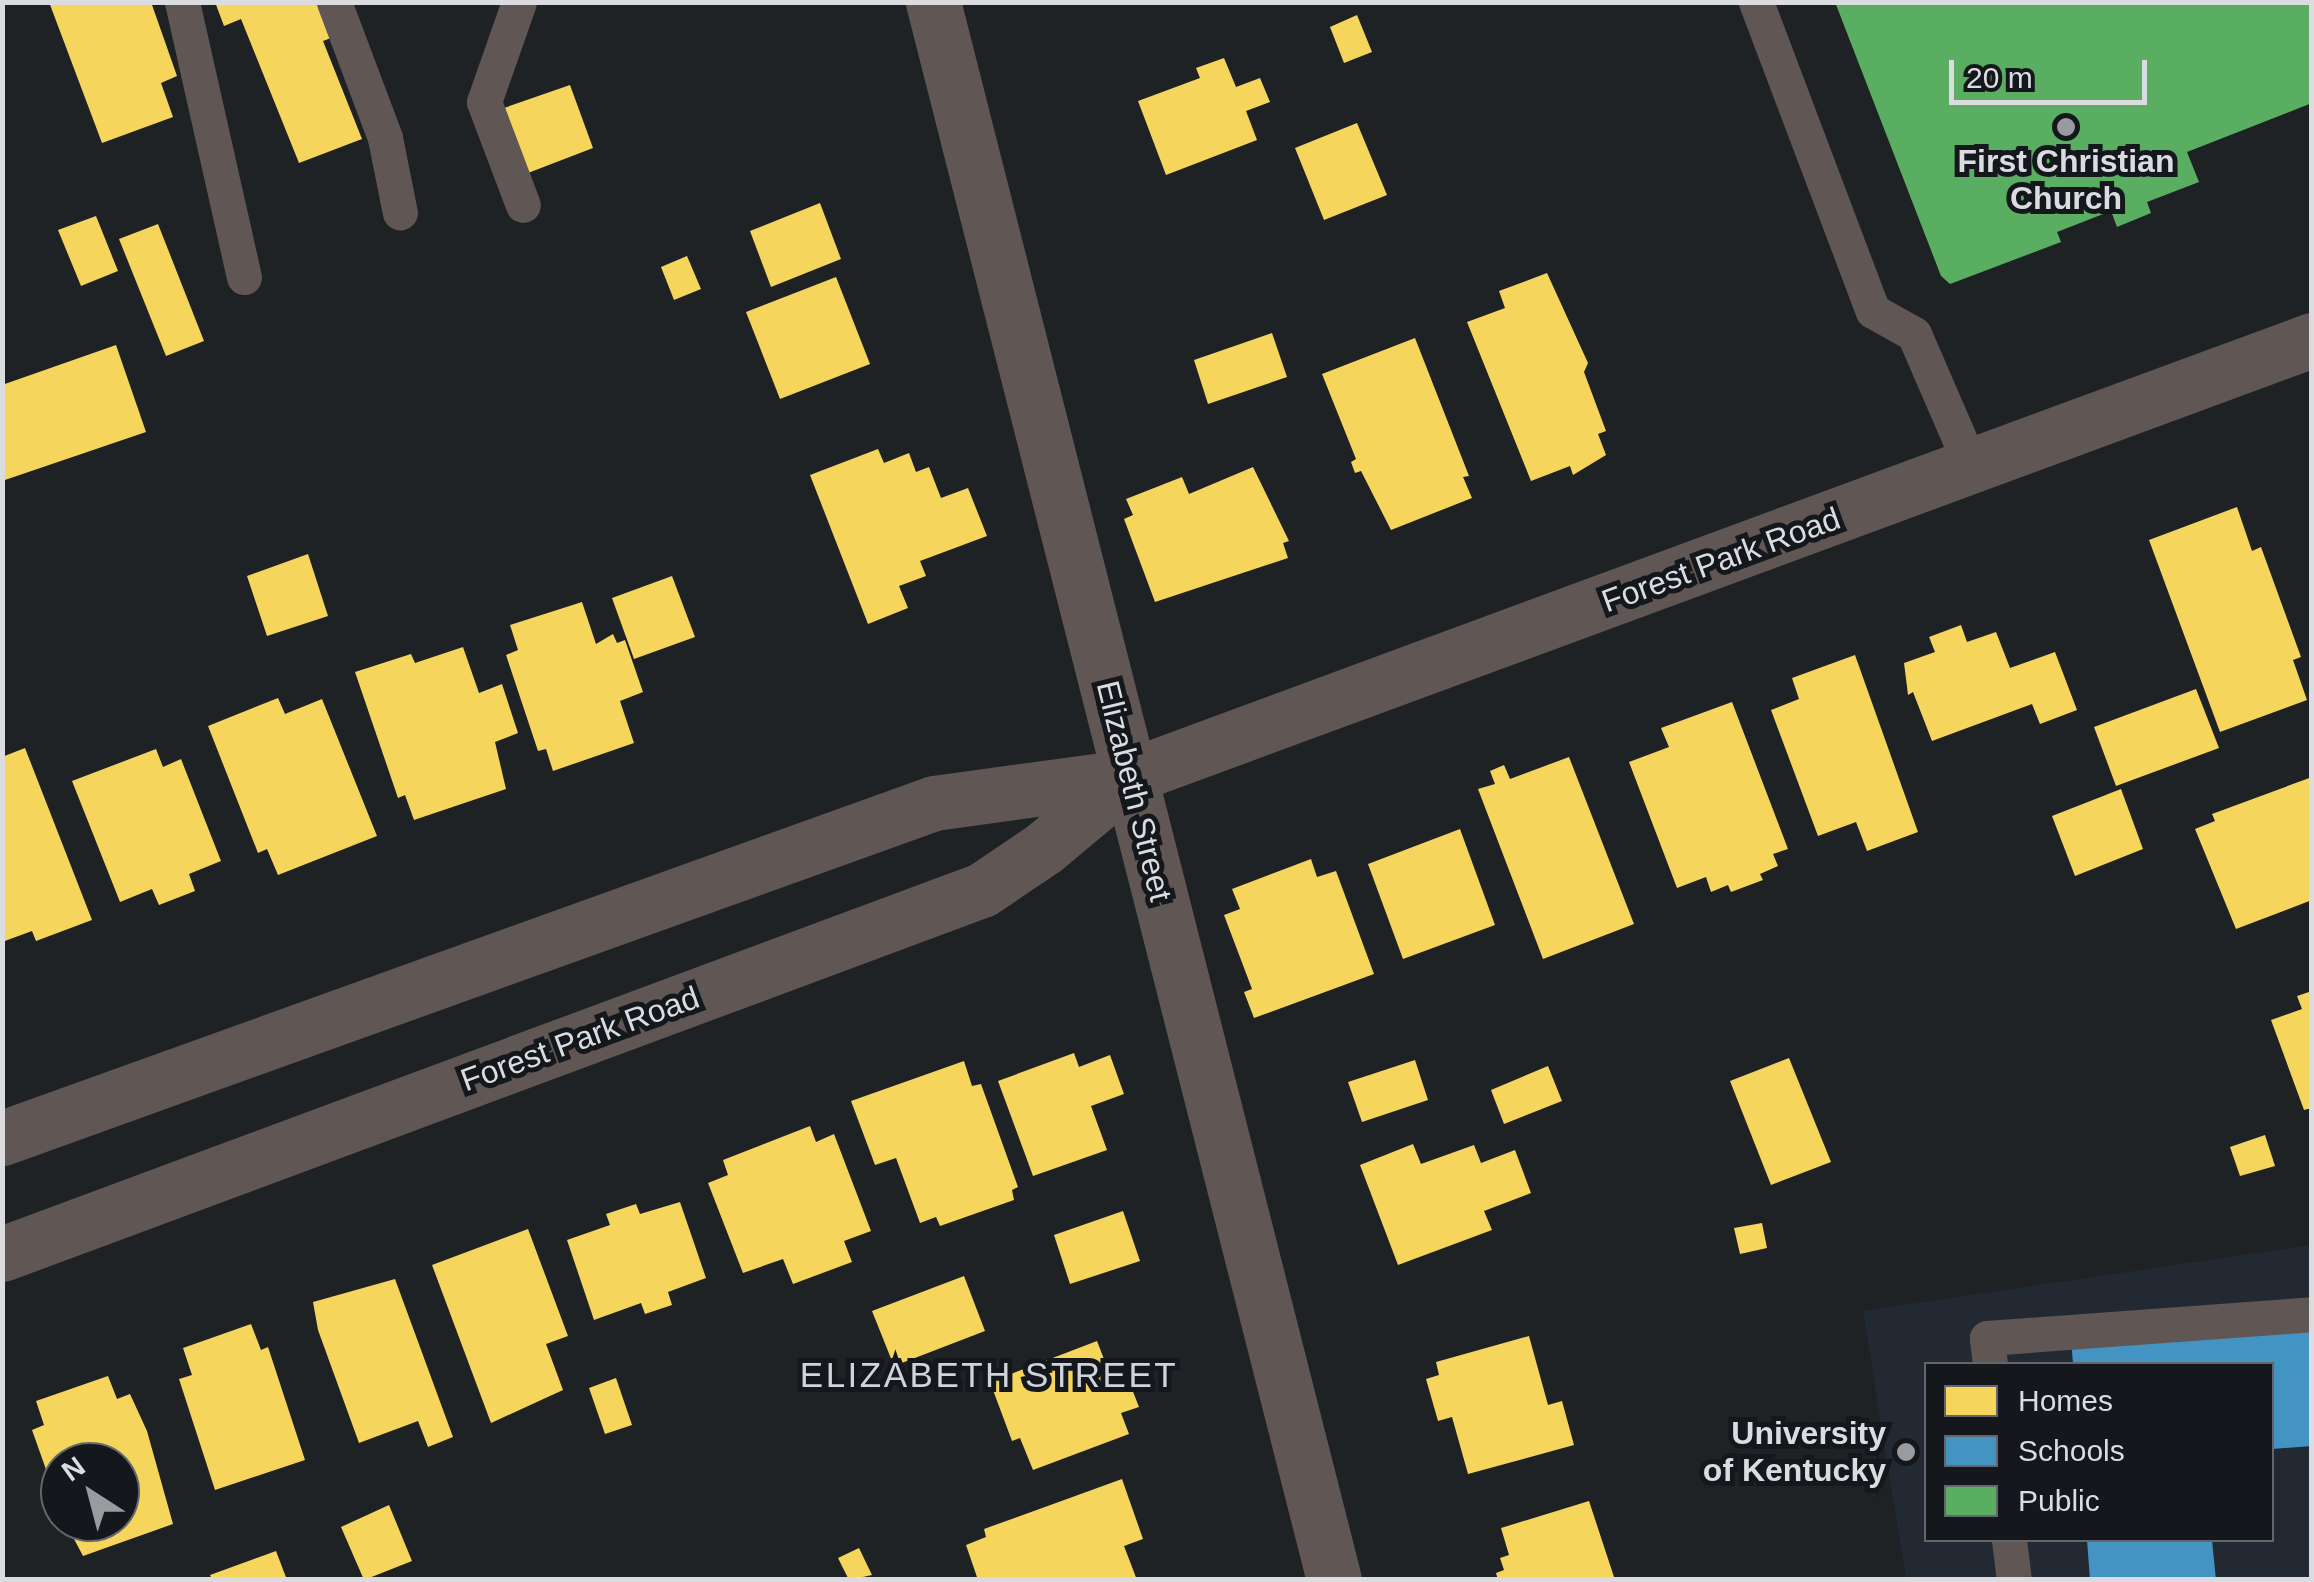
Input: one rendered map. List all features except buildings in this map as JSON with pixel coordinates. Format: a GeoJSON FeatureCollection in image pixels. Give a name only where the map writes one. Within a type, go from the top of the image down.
{"type":"FeatureCollection","features":[{"type":"Feature","properties":{"kind":"street","name":"Elizabeth Street"},"geometry":{"type":"LineString","coordinates":[[933,2],[1334,1580]]}},
{"type":"Feature","properties":{"kind":"street","name":"Forest Park Road"},"geometry":{"type":"LineString","coordinates":[[2,1138],[934,803],[1130,776],[2312,340]]}},
{"type":"Feature","properties":{"kind":"street","name":"Forest Park Road"},"geometry":{"type":"LineString","coordinates":[[2,1254],[982,890],[1044,848],[1130,776]]}},
{"type":"Feature","properties":{"kind":"lane"},"geometry":{"type":"LineString","coordinates":[[182,2],[244,277]]}},
{"type":"Feature","properties":{"kind":"lane"},"geometry":{"type":"LineString","coordinates":[[334,2],[385,138],[400,214]]}},
{"type":"Feature","properties":{"kind":"lane"},"geometry":{"type":"LineString","coordinates":[[520,2],[484,102],[523,204]]}},
{"type":"Feature","properties":{"kind":"lane"},"geometry":{"type":"LineString","coordinates":[[1756,2],[1874,311],[1914,334],[1972,468]]}},
{"type":"Feature","properties":{"kind":"lane"},"geometry":{"type":"LineString","coordinates":[[1990,1362],[1987,1338],[2312,1314]]}},
{"type":"Feature","properties":{"kind":"lane"},"geometry":{"type":"LineString","coordinates":[[2009,1542],[2014,1580]]}},
{"type":"Feature","properties":{"kind":"shaded area","name":"University of Kentucky"},"geometry":{"type":"Polygon","coordinates":[[[2311,1245],[2311,1579],[1906,1579],[1863,1311],[2311,1245]]]}},
{"type":"Feature","properties":{"kind":"place","name":"First Christian Church"},"geometry":{"type":"Point","coordinates":[2066,127]}},
{"type":"Feature","properties":{"kind":"place","name":"University of Kentucky"},"geometry":{"type":"Point","coordinates":[1906,1452]}},
{"type":"Feature","properties":{"kind":"district","name":"ELIZABETH STREET"},"geometry":{"type":"Point","coordinates":[989,1375]}}]}
